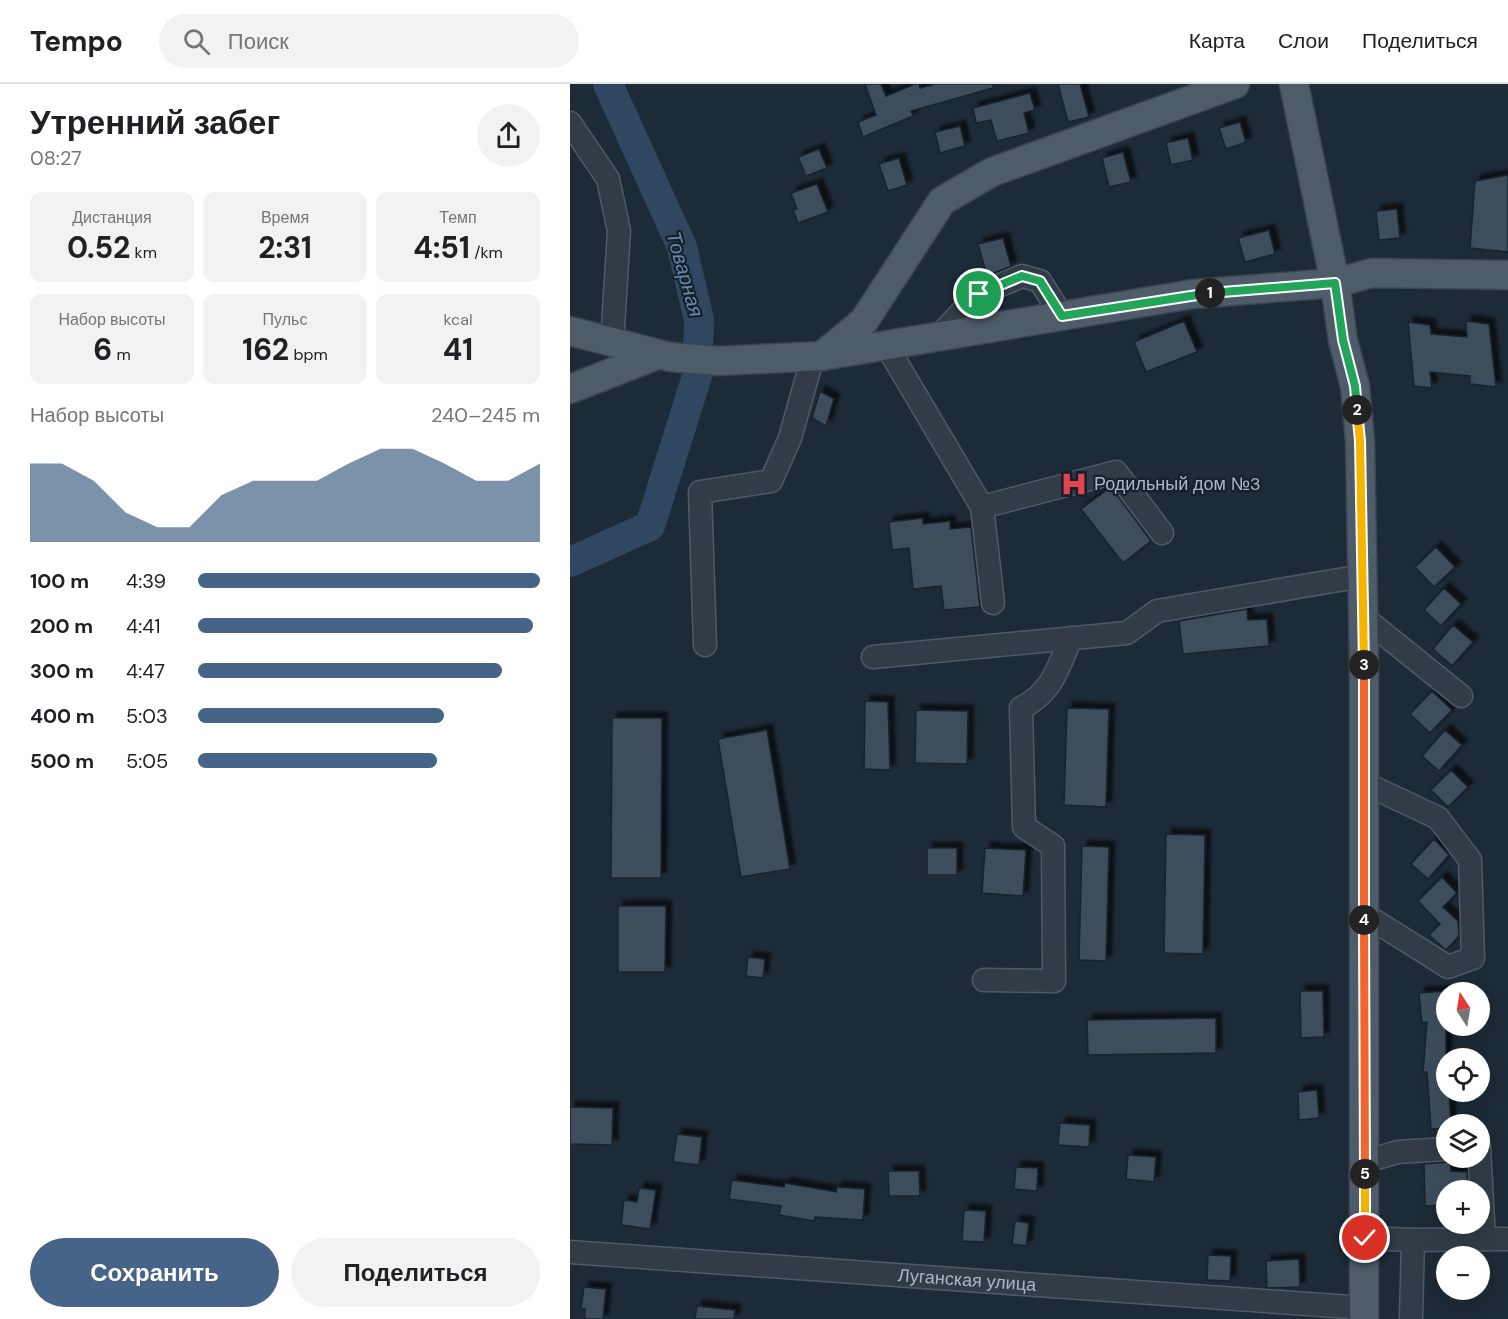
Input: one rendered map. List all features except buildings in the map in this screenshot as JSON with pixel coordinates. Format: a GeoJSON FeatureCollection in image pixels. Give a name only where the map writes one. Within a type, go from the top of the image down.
{"type":"FeatureCollection","features":[{"type":"Feature","properties":{"kind":"main road"},"geometry":{"type":"LineString","coordinates":[[817,356],[864,321],[942,201],[992,172],[1235,84]]}},
{"type":"Feature","properties":{"kind":"main road"},"geometry":{"type":"LineString","coordinates":[[1294,84],[1335,283],[1343,340],[1355,386],[1360,441],[1364,783],[1364,1313]]}},
{"type":"Feature","properties":{"kind":"main road"},"geometry":{"type":"LineString","coordinates":[[575,332],[663,356],[718,361],[817,356],[1193,294],[1335,283],[1372,273],[1508,275]]}},
{"type":"Feature","properties":{"kind":"main road"},"geometry":{"type":"LineString","coordinates":[[864,321],[864,331],[871,339],[886,345]]}},
{"type":"Feature","properties":{"kind":"main road"},"geometry":{"type":"LineString","coordinates":[[573,388],[583,378],[586,368],[585,346],[575,332]]}},
{"type":"Feature","properties":{"kind":"main road"},"geometry":{"type":"LineString","coordinates":[[573,388],[663,356]]}},
{"type":"Feature","properties":{"kind":"street"},"geometry":{"type":"LineString","coordinates":[[570,123],[608,179],[619,231],[612,343]]}},
{"type":"Feature","properties":{"kind":"street"},"geometry":{"type":"LineString","coordinates":[[938,337],[979,294],[1022,276],[1040,281],[1062,316]]}},
{"type":"Feature","properties":{"kind":"street"},"geometry":{"type":"LineString","coordinates":[[886,345],[982,507],[993,603]]}},
{"type":"Feature","properties":{"kind":"street"},"geometry":{"type":"LineString","coordinates":[[705,645],[700,492],[771,481],[790,438],[817,356]]}},
{"type":"Feature","properties":{"kind":"street"},"geometry":{"type":"LineString","coordinates":[[982,507],[1116,472],[1162,533]]}},
{"type":"Feature","properties":{"kind":"street"},"geometry":{"type":"LineString","coordinates":[[873,657],[1127,633],[1157,611],[1362,576]]}},
{"type":"Feature","properties":{"kind":"street"},"geometry":{"type":"LineString","coordinates":[[1363,617],[1461,696]]}},
{"type":"Feature","properties":{"kind":"street"},"geometry":{"type":"LineString","coordinates":[[984,980],[1054,981],[1053,846],[1024,827],[1021,708],[1035,701],[1050,685],[1071,638]]}},
{"type":"Feature","properties":{"kind":"street"},"geometry":{"type":"LineString","coordinates":[[1364,783],[1438,818],[1470,860],[1473,958],[1448,967],[1364,914]]}},
{"type":"Feature","properties":{"kind":"street"},"geometry":{"type":"LineString","coordinates":[[1365,1158],[1377,1158],[1398,1152],[1436,1150]]}},
{"type":"Feature","properties":{"kind":"street"},"geometry":{"type":"LineString","coordinates":[[1480,1168],[1484,1239]]}},
{"type":"Feature","properties":{"kind":"street"},"geometry":{"type":"LineString","coordinates":[[1365,1238],[1508,1239]]}},
{"type":"Feature","properties":{"kind":"street"},"geometry":{"type":"LineString","coordinates":[[1411,1319],[1413,1240]]}},
{"type":"Feature","properties":{"kind":"street","name":"Луганская улица"},"geometry":{"type":"LineString","coordinates":[[570,1252],[1364,1313]]}},
{"type":"Feature","properties":{"kind":"waterway","name":"Товарная"},"geometry":{"type":"LineString","coordinates":[[570,562],[650,526],[697,376],[699,320],[682,247],[608,84]]}},
{"type":"Feature","properties":{"kind":"place","name":"Родильный дом №3"},"geometry":{"type":"Point","coordinates":[1074,484]}},
{"type":"Feature","properties":{"kind":"route"},"geometry":{"type":"LineString","coordinates":[[979,294],[1022,276],[1040,281],[1062,316],[1193,294],[1335,283],[1343,340],[1355,386],[1360,441],[1364,664],[1365,1238]]}}]}
